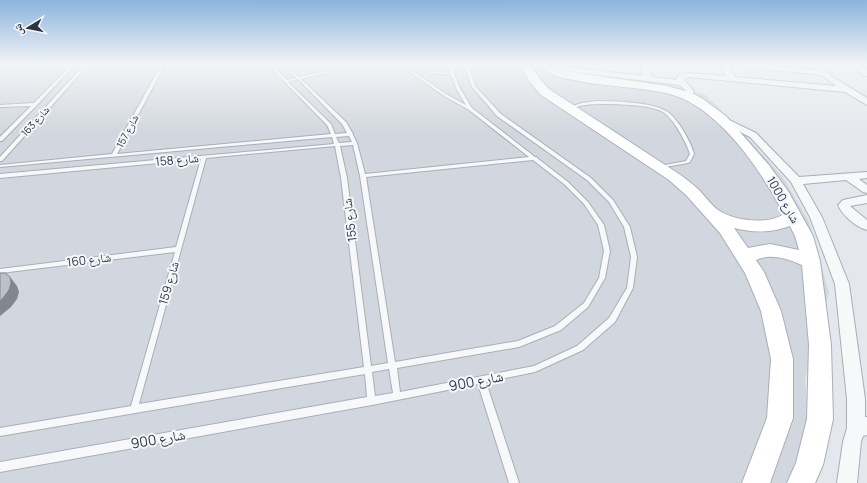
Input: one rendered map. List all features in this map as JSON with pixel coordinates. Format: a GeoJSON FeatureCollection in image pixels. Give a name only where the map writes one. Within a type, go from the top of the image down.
{"type":"FeatureCollection","features":[{"type":"Feature","properties":{"kind":"street"},"geometry":{"type":"LineString","coordinates":[[541,88],[568,108],[660,167],[692,192],[714,215],[745,257],[754,272],[771,311],[782,359],[780,418],[756,483]]}},
{"type":"Feature","properties":{"kind":"street"},"geometry":{"type":"LineString","coordinates":[[545,92],[553,88]]}},
{"type":"Feature","properties":{"kind":"street","name":"شارع 1000"},"geometry":{"type":"LineString","coordinates":[[648,88],[685,90],[721,119],[763,167],[780,191],[804,236],[811,261],[820,346],[820,420],[809,465],[801,483]]}},
{"type":"Feature","properties":{"kind":"street"},"geometry":{"type":"LineString","coordinates":[[677,88],[685,90]]}},
{"type":"Feature","properties":{"kind":"street"},"geometry":{"type":"LineString","coordinates":[[829,88],[867,90]]}},
{"type":"Feature","properties":{"kind":"street"},"geometry":{"type":"LineString","coordinates":[[846,89],[867,102]]}},
{"type":"Feature","properties":{"kind":"street"},"geometry":{"type":"LineString","coordinates":[[721,119],[753,136],[796,182],[816,217],[842,284],[856,399],[861,427],[852,442],[847,483]]}},
{"type":"Feature","properties":{"kind":"street"},"geometry":{"type":"LineString","coordinates":[[796,182],[867,175]]}},
{"type":"Feature","properties":{"kind":"street"},"geometry":{"type":"LineString","coordinates":[[848,176],[867,190]]}},
{"type":"Feature","properties":{"kind":"street"},"geometry":{"type":"LineString","coordinates":[[867,199],[844,205],[846,210],[867,226]]}},
{"type":"Feature","properties":{"kind":"street"},"geometry":{"type":"LineString","coordinates":[[714,215],[733,222],[754,226],[772,226],[786,222],[794,215]]}},
{"type":"Feature","properties":{"kind":"street"},"geometry":{"type":"LineString","coordinates":[[745,257],[754,252],[766,250],[796,255],[811,261]]}},
{"type":"Feature","properties":{"kind":"lane","name":"شارع 163"},"geometry":{"type":"LineString","coordinates":[[0,140],[52,88]]}},
{"type":"Feature","properties":{"kind":"lane","name":"شارع 163"},"geometry":{"type":"LineString","coordinates":[[0,160],[66,88]]}},
{"type":"Feature","properties":{"kind":"lane","name":"شارع 157"},"geometry":{"type":"LineString","coordinates":[[114,155],[151,88]]}},
{"type":"Feature","properties":{"kind":"lane","name":"شارع 155"},"geometry":{"type":"LineString","coordinates":[[292,88],[329,125],[337,145],[344,178],[372,401]]}},
{"type":"Feature","properties":{"kind":"lane","name":"شارع 155"},"geometry":{"type":"LineString","coordinates":[[309,88],[344,123],[355,143],[363,176],[397,396]]}},
{"type":"Feature","properties":{"kind":"lane"},"geometry":{"type":"LineString","coordinates":[[0,432],[519,344],[558,328],[586,305],[602,278],[607,251],[601,225],[586,202],[535,158],[470,109],[434,88]]}},
{"type":"Feature","properties":{"kind":"lane"},"geometry":{"type":"LineString","coordinates":[[458,88],[470,109]]}},
{"type":"Feature","properties":{"kind":"lane","name":"شارع 900"},"geometry":{"type":"LineString","coordinates":[[0,467],[372,401],[535,369],[580,348],[612,320],[630,288],[634,257],[627,227],[611,201],[589,179],[499,115],[474,88]]}},
{"type":"Feature","properties":{"kind":"lane"},"geometry":{"type":"LineString","coordinates":[[568,108],[588,103],[603,102],[651,108],[666,112],[690,145],[692,154],[688,162],[660,167]]}},
{"type":"Feature","properties":{"kind":"lane"},"geometry":{"type":"LineString","coordinates":[[0,106],[36,104]]}},
{"type":"Feature","properties":{"kind":"lane","name":"شارع 158"},"geometry":{"type":"LineString","coordinates":[[0,166],[351,134]]}},
{"type":"Feature","properties":{"kind":"lane","name":"شارع 158"},"geometry":{"type":"LineString","coordinates":[[0,176],[355,143]]}},
{"type":"Feature","properties":{"kind":"lane","name":"شارع 159"},"geometry":{"type":"LineString","coordinates":[[134,409],[204,157]]}},
{"type":"Feature","properties":{"kind":"lane"},"geometry":{"type":"LineString","coordinates":[[363,176],[535,158]]}},
{"type":"Feature","properties":{"kind":"lane","name":"شارع 160"},"geometry":{"type":"LineString","coordinates":[[0,271],[178,248]]}},
{"type":"Feature","properties":{"kind":"lane"},"geometry":{"type":"LineString","coordinates":[[481,380],[514,483]]}},
{"type":"Feature","properties":{"kind":"shaded area"},"geometry":{"type":"Polygon","coordinates":[[[0,88],[682,88],[706,95],[782,176],[809,221],[829,293],[805,379],[811,458],[803,483],[0,483],[0,88]]]}},
{"type":"Feature","properties":{"kind":"building"},"geometry":{"type":"Polygon","coordinates":[[[0,273],[5,273],[10,277],[11,283],[9,290],[0,301],[0,273]]]}}]}
